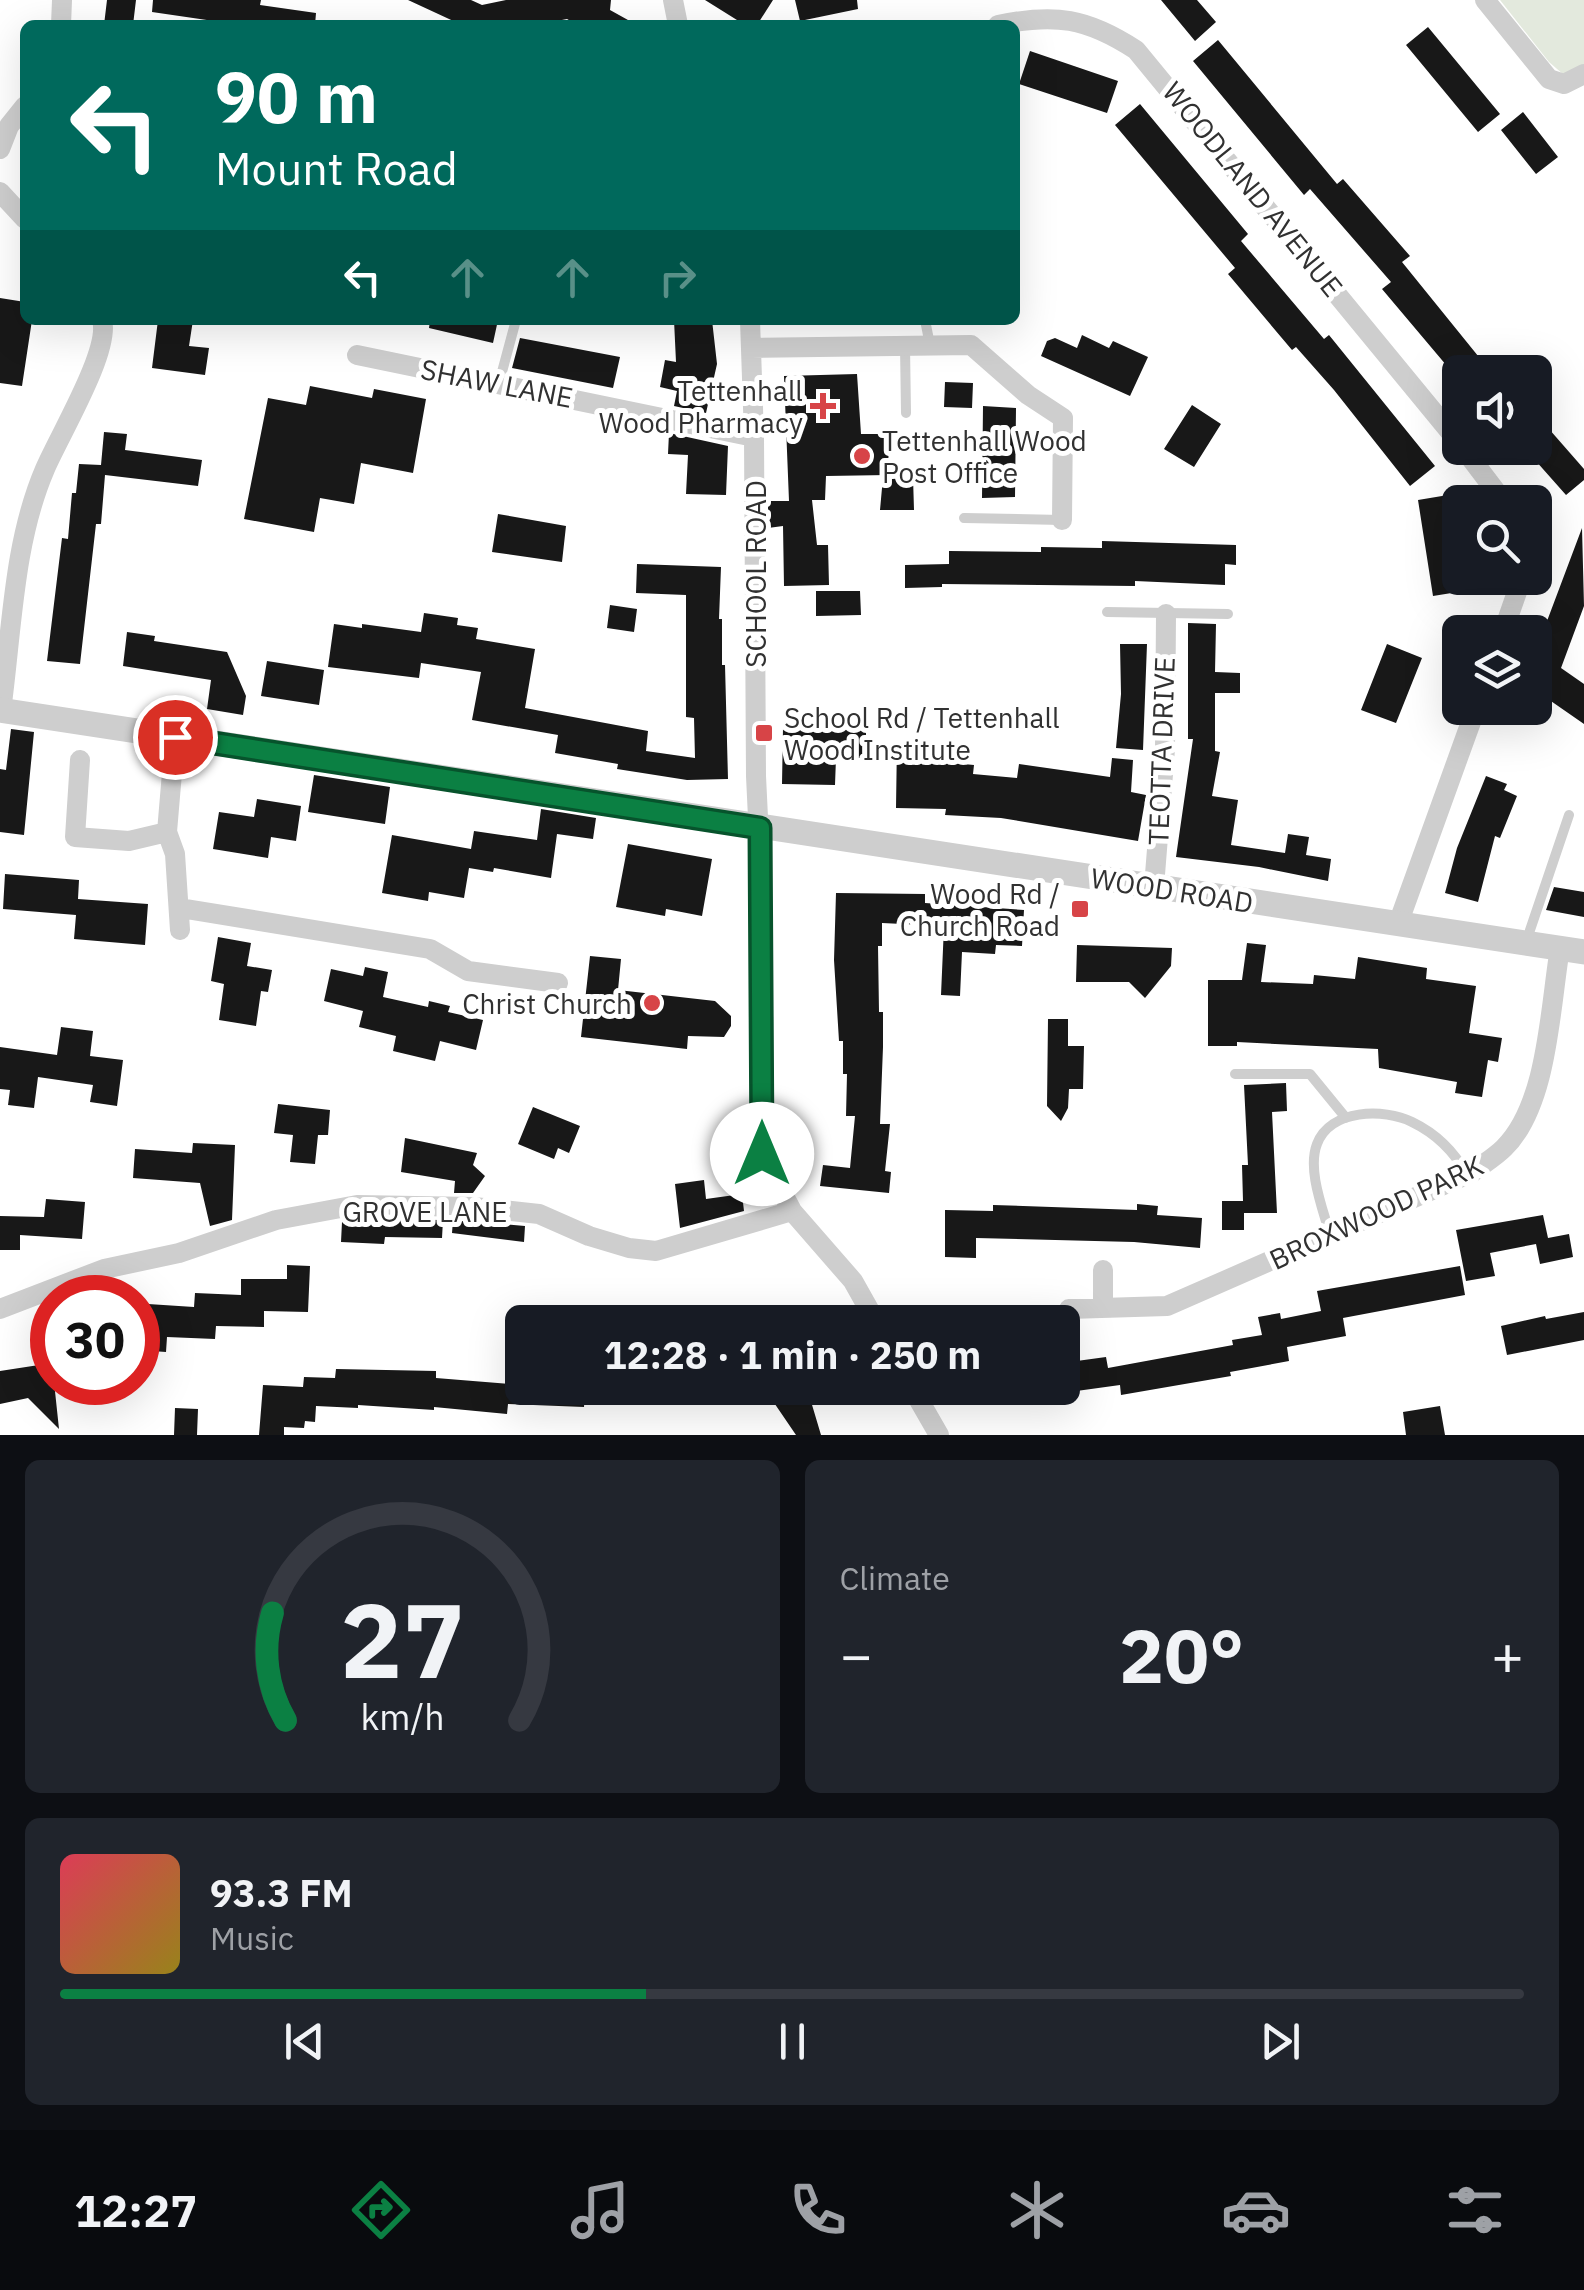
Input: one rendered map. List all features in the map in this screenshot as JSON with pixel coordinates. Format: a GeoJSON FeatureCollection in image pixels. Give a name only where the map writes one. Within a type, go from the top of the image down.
{"type":"FeatureCollection","features":[{"type":"Feature","properties":{"kind":"street"},"geometry":{"type":"LineString","coordinates":[[1485,0],[1549,80],[1564,84],[1584,74]]}},
{"type":"Feature","properties":{"kind":"street","name":"WOODLAND AVENUE"},"geometry":{"type":"LineString","coordinates":[[1020,21],[1078,20],[1108,32],[1136,50],[1442,423]]}},
{"type":"Feature","properties":{"kind":"street"},"geometry":{"type":"LineString","coordinates":[[0,149],[9,126],[20,112]]}},
{"type":"Feature","properties":{"kind":"street"},"geometry":{"type":"LineString","coordinates":[[0,192],[20,214]]}},
{"type":"Feature","properties":{"kind":"street"},"geometry":{"type":"LineString","coordinates":[[1,711],[27,519],[44,470],[101,350],[104,325]]}},
{"type":"Feature","properties":{"kind":"street","name":"SCHOOL ROAD"},"geometry":{"type":"LineString","coordinates":[[750,325],[762,1154],[792,1212],[853,1281],[866,1305]]}},
{"type":"Feature","properties":{"kind":"street"},"geometry":{"type":"LineString","coordinates":[[752,348],[971,345],[1028,395],[1063,418],[1062,520]]}},
{"type":"Feature","properties":{"kind":"street","name":"SHAW LANE"},"geometry":{"type":"LineString","coordinates":[[357,356],[754,438]]}},
{"type":"Feature","properties":{"kind":"street","name":"WOODLAND AVENUE"},"geometry":{"type":"LineString","coordinates":[[1476,465],[1491,485]]}},
{"type":"Feature","properties":{"kind":"street","name":"TEOTTA DRIVE"},"geometry":{"type":"LineString","coordinates":[[1154,887],[1165,749],[1166,614]]}},
{"type":"Feature","properties":{"kind":"street","name":"WOOD ROAD"},"geometry":{"type":"LineString","coordinates":[[1,711],[1572,950]]}},
{"type":"Feature","properties":{"kind":"street"},"geometry":{"type":"LineString","coordinates":[[1398,924],[1470,725]]}},
{"type":"Feature","properties":{"kind":"street"},"geometry":{"type":"LineString","coordinates":[[175,737],[167,832],[175,854],[180,930]]}},
{"type":"Feature","properties":{"kind":"street"},"geometry":{"type":"LineString","coordinates":[[80,760],[75,837],[129,840],[167,832]]}},
{"type":"Feature","properties":{"kind":"street"},"geometry":{"type":"LineString","coordinates":[[180,908],[430,949],[468,971],[558,982]]}},
{"type":"Feature","properties":{"kind":"street","name":"BROXWOOD PARK"},"geometry":{"type":"LineString","coordinates":[[1080,1309],[1166,1306],[1467,1175],[1506,1146],[1524,1120],[1538,1085],[1572,950]]}},
{"type":"Feature","properties":{"kind":"street","name":"GROVE LANE"},"geometry":{"type":"LineString","coordinates":[[0,1309],[104,1269],[179,1253],[276,1220],[357,1205],[474,1207],[539,1214],[589,1236],[656,1251],[792,1212]]}},
{"type":"Feature","properties":{"kind":"street"},"geometry":{"type":"LineString","coordinates":[[1102,1308],[1103,1270]]}},
{"type":"Feature","properties":{"kind":"street"},"geometry":{"type":"LineString","coordinates":[[922,1405],[939,1435]]}},
{"type":"Feature","properties":{"kind":"lane"},"geometry":{"type":"LineString","coordinates":[[498,383],[515,325]]}},
{"type":"Feature","properties":{"kind":"lane"},"geometry":{"type":"LineString","coordinates":[[927,325],[930,346]]}},
{"type":"Feature","properties":{"kind":"lane"},"geometry":{"type":"LineString","coordinates":[[905,346],[906,412]]}},
{"type":"Feature","properties":{"kind":"lane"},"geometry":{"type":"LineString","coordinates":[[964,518],[1062,520]]}},
{"type":"Feature","properties":{"kind":"lane"},"geometry":{"type":"LineString","coordinates":[[1107,612],[1228,614]]}},
{"type":"Feature","properties":{"kind":"lane"},"geometry":{"type":"LineString","coordinates":[[1526,943],[1569,815]]}},
{"type":"Feature","properties":{"kind":"lane"},"geometry":{"type":"LineString","coordinates":[[1235,1074],[1310,1074],[1346,1118]]}},
{"type":"Feature","properties":{"kind":"lane"},"geometry":{"type":"LineString","coordinates":[[1331,1236],[1316,1178],[1316,1145],[1329,1126],[1346,1118],[1374,1115],[1409,1120],[1446,1145],[1467,1175]]}},
{"type":"Feature","properties":{"kind":"shaded area"},"geometry":{"type":"Polygon","coordinates":[[[1500,0],[1584,0],[1584,65],[1564,75],[1500,0]]]}},
{"type":"Feature","properties":{"kind":"building"},"geometry":{"type":"Polygon","coordinates":[[[107,0],[136,0],[134,20],[105,20],[107,0]]]}},
{"type":"Feature","properties":{"kind":"building"},"geometry":{"type":"Polygon","coordinates":[[[153,0],[261,0],[260,5],[316,13],[315,20],[207,20],[152,12],[153,0]]]}},
{"type":"Feature","properties":{"kind":"building"},"geometry":{"type":"Polygon","coordinates":[[[408,0],[471,0],[482,5],[506,0],[611,0],[610,10],[628,20],[567,19],[451,20],[408,0]]]}},
{"type":"Feature","properties":{"kind":"building"},"geometry":{"type":"Polygon","coordinates":[[[705,0],[773,0],[760,20],[737,20],[705,0]]]}},
{"type":"Feature","properties":{"kind":"building"},"geometry":{"type":"Polygon","coordinates":[[[795,0],[857,0],[858,9],[800,20],[795,0]]]}},
{"type":"Feature","properties":{"kind":"building"},"geometry":{"type":"Polygon","coordinates":[[[1161,0],[1197,0],[1216,22],[1195,41],[1161,0]]]}},
{"type":"Feature","properties":{"kind":"building"},"geometry":{"type":"Polygon","coordinates":[[[1428,27],[1500,114],[1478,132],[1406,45],[1428,27]]]}},
{"type":"Feature","properties":{"kind":"building"},"geometry":{"type":"Polygon","coordinates":[[[1218,40],[1337,184],[1343,179],[1410,256],[1402,262],[1477,355],[1442,355],[1442,360],[1382,289],[1391,282],[1310,189],[1304,195],[1193,61],[1218,40]]]}},
{"type":"Feature","properties":{"kind":"building"},"geometry":{"type":"Polygon","coordinates":[[[1030,51],[1118,81],[1107,113],[1020,84],[1030,51]]]}},
{"type":"Feature","properties":{"kind":"building"},"geometry":{"type":"Polygon","coordinates":[[[1140,104],[1248,234],[1241,241],[1324,339],[1329,335],[1435,466],[1410,486],[1334,390],[1296,347],[1292,350],[1228,274],[1235,268],[1115,125],[1140,104]]]}},
{"type":"Feature","properties":{"kind":"building"},"geometry":{"type":"Polygon","coordinates":[[[1523,112],[1558,157],[1536,174],[1501,130],[1523,112]]]}},
{"type":"Feature","properties":{"kind":"building"},"geometry":{"type":"Polygon","coordinates":[[[0,298],[20,301],[20,325],[31,325],[22,386],[0,383],[0,298]]]}},
{"type":"Feature","properties":{"kind":"building"},"geometry":{"type":"Polygon","coordinates":[[[157,325],[192,325],[189,346],[209,348],[205,375],[152,368],[157,325]]]}},
{"type":"Feature","properties":{"kind":"building"},"geometry":{"type":"Polygon","coordinates":[[[429,325],[497,325],[493,343],[429,325]]]}},
{"type":"Feature","properties":{"kind":"building"},"geometry":{"type":"Polygon","coordinates":[[[674,325],[713,325],[717,364],[706,413],[674,406],[677,391],[660,387],[665,360],[676,362],[674,325]]]}},
{"type":"Feature","properties":{"kind":"building"},"geometry":{"type":"Polygon","coordinates":[[[1082,335],[1109,348],[1113,341],[1148,357],[1130,396],[1041,356],[1047,341],[1055,338],[1077,348],[1082,335]]]}},
{"type":"Feature","properties":{"kind":"building"},"geometry":{"type":"Polygon","coordinates":[[[520,338],[620,357],[613,388],[512,368],[520,338]]]}},
{"type":"Feature","properties":{"kind":"building"},"geometry":{"type":"Polygon","coordinates":[[[857,374],[861,434],[889,434],[888,475],[826,476],[825,500],[812,500],[817,545],[828,545],[829,585],[784,586],[783,526],[768,528],[768,501],[789,501],[784,376],[857,374]]]}},
{"type":"Feature","properties":{"kind":"building"},"geometry":{"type":"Polygon","coordinates":[[[945,382],[973,383],[972,408],[944,407],[945,382]]]}},
{"type":"Feature","properties":{"kind":"building"},"geometry":{"type":"Polygon","coordinates":[[[310,386],[372,398],[374,389],[426,399],[413,473],[361,463],[354,504],[320,498],[314,532],[244,519],[268,398],[306,405],[310,386]]]}},
{"type":"Feature","properties":{"kind":"building"},"geometry":{"type":"Polygon","coordinates":[[[1192,405],[1221,424],[1194,467],[1164,449],[1192,405]]]}},
{"type":"Feature","properties":{"kind":"building"},"geometry":{"type":"Polygon","coordinates":[[[983,406],[1016,408],[1015,497],[982,498],[983,406]]]}},
{"type":"Feature","properties":{"kind":"building"},"geometry":{"type":"Polygon","coordinates":[[[104,432],[127,434],[125,450],[202,460],[198,486],[105,475],[80,664],[47,661],[62,538],[68,539],[79,464],[101,465],[104,432]]]}},
{"type":"Feature","properties":{"kind":"building"},"geometry":{"type":"Polygon","coordinates":[[[1552,432],[1584,469],[1584,480],[1566,495],[1539,465],[1552,465],[1552,432]]]}},
{"type":"Feature","properties":{"kind":"building"},"geometry":{"type":"Polygon","coordinates":[[[669,433],[728,446],[726,495],[686,494],[688,455],[668,454],[669,433]]]}},
{"type":"Feature","properties":{"kind":"building"},"geometry":{"type":"Polygon","coordinates":[[[883,477],[913,477],[914,510],[880,510],[883,477]]]}},
{"type":"Feature","properties":{"kind":"building"},"geometry":{"type":"Polygon","coordinates":[[[1442,496],[1442,595],[1433,596],[1418,500],[1442,496]]]}},
{"type":"Feature","properties":{"kind":"building"},"geometry":{"type":"Polygon","coordinates":[[[498,514],[566,526],[562,562],[492,552],[498,514]]]}},
{"type":"Feature","properties":{"kind":"building"},"geometry":{"type":"Polygon","coordinates":[[[1582,528],[1584,606],[1561,668],[1584,684],[1584,724],[1552,702],[1549,615],[1582,528]]]}},
{"type":"Feature","properties":{"kind":"building"},"geometry":{"type":"Polygon","coordinates":[[[1102,541],[1236,545],[1236,565],[1225,564],[1225,585],[1135,581],[1135,586],[942,584],[905,588],[905,565],[949,564],[949,551],[1041,552],[1041,547],[1102,548],[1102,541]]]}},
{"type":"Feature","properties":{"kind":"building"},"geometry":{"type":"Polygon","coordinates":[[[637,564],[721,567],[719,619],[725,665],[728,779],[687,780],[617,769],[618,764],[555,753],[558,735],[472,720],[481,672],[421,663],[419,678],[328,667],[334,624],[421,632],[424,613],[458,618],[457,625],[478,628],[476,639],[535,649],[525,708],[648,731],[646,751],[695,758],[694,718],[686,717],[686,595],[636,593],[637,564]]]}},
{"type":"Feature","properties":{"kind":"building"},"geometry":{"type":"Polygon","coordinates":[[[816,591],[860,591],[861,615],[816,616],[816,591]]]}},
{"type":"Feature","properties":{"kind":"building"},"geometry":{"type":"Polygon","coordinates":[[[610,605],[637,609],[634,632],[607,628],[610,605]]]}},
{"type":"Feature","properties":{"kind":"building"},"geometry":{"type":"Polygon","coordinates":[[[1188,623],[1216,624],[1215,672],[1240,673],[1240,693],[1215,693],[1215,751],[1220,752],[1212,796],[1238,800],[1231,845],[1285,853],[1288,834],[1309,837],[1306,855],[1331,859],[1328,881],[1259,867],[1176,857],[1193,739],[1188,739],[1188,623]]]}},
{"type":"Feature","properties":{"kind":"building"},"geometry":{"type":"Polygon","coordinates":[[[127,632],[155,636],[154,641],[227,652],[246,696],[243,715],[207,709],[211,680],[123,666],[127,632]]]}},
{"type":"Feature","properties":{"kind":"building"},"geometry":{"type":"Polygon","coordinates":[[[1120,644],[1147,644],[1143,750],[1116,748],[1120,644]]]}},
{"type":"Feature","properties":{"kind":"building"},"geometry":{"type":"Polygon","coordinates":[[[1387,644],[1422,658],[1396,723],[1361,710],[1387,644]]]}},
{"type":"Feature","properties":{"kind":"building"},"geometry":{"type":"Polygon","coordinates":[[[267,661],[324,670],[319,705],[261,696],[267,661]]]}},
{"type":"Feature","properties":{"kind":"building"},"geometry":{"type":"Polygon","coordinates":[[[783,728],[866,729],[866,758],[836,758],[835,785],[782,784],[783,728]]]}},
{"type":"Feature","properties":{"kind":"building"},"geometry":{"type":"Polygon","coordinates":[[[11,729],[34,732],[24,835],[0,832],[0,769],[6,770],[11,729]]]}},
{"type":"Feature","properties":{"kind":"building"},"geometry":{"type":"Polygon","coordinates":[[[897,741],[942,743],[942,762],[974,765],[973,774],[1017,778],[1019,764],[1110,777],[1112,758],[1133,760],[1131,792],[1146,795],[1138,841],[1001,818],[945,815],[946,809],[896,808],[897,741]]]}},
{"type":"Feature","properties":{"kind":"building"},"geometry":{"type":"Polygon","coordinates":[[[314,775],[390,787],[385,824],[308,812],[314,775]]]}},
{"type":"Feature","properties":{"kind":"building"},"geometry":{"type":"Polygon","coordinates":[[[1486,776],[1507,784],[1504,790],[1517,796],[1500,838],[1495,836],[1478,902],[1445,893],[1457,848],[1486,776]]]}},
{"type":"Feature","properties":{"kind":"building"},"geometry":{"type":"Polygon","coordinates":[[[257,799],[301,806],[296,841],[271,837],[268,858],[213,849],[219,812],[254,817],[257,799]]]}},
{"type":"Feature","properties":{"kind":"building"},"geometry":{"type":"Polygon","coordinates":[[[541,809],[596,818],[593,839],[557,834],[551,878],[494,868],[493,872],[469,868],[464,898],[429,892],[428,901],[382,893],[392,835],[471,849],[474,831],[537,840],[541,809]]]}},
{"type":"Feature","properties":{"kind":"building"},"geometry":{"type":"Polygon","coordinates":[[[628,844],[712,859],[702,916],[666,909],[665,916],[616,907],[628,844]]]}},
{"type":"Feature","properties":{"kind":"building"},"geometry":{"type":"Polygon","coordinates":[[[5,874],[79,880],[78,899],[148,904],[145,945],[74,939],[76,915],[3,909],[5,874]]]}},
{"type":"Feature","properties":{"kind":"building"},"geometry":{"type":"Polygon","coordinates":[[[1554,887],[1584,892],[1584,917],[1546,910],[1554,887]]]}},
{"type":"Feature","properties":{"kind":"building"},"geometry":{"type":"Polygon","coordinates":[[[836,893],[925,894],[925,903],[1024,910],[1022,946],[996,945],[995,954],[962,952],[960,996],[941,995],[944,926],[882,923],[882,946],[878,946],[879,1012],[883,1012],[880,1124],[890,1124],[885,1171],[891,1172],[889,1193],[820,1186],[823,1165],[850,1168],[855,1116],[846,1116],[847,1074],[843,1074],[843,1041],[839,1041],[834,960],[836,893]]]}},
{"type":"Feature","properties":{"kind":"building"},"geometry":{"type":"Polygon","coordinates":[[[218,937],[251,943],[247,966],[272,970],[268,992],[261,991],[256,1026],[219,1020],[224,984],[211,981],[218,937]]]}},
{"type":"Feature","properties":{"kind":"building"},"geometry":{"type":"Polygon","coordinates":[[[1247,943],[1266,945],[1261,982],[1313,984],[1314,975],[1355,979],[1358,957],[1427,968],[1426,979],[1476,986],[1469,1033],[1502,1038],[1498,1062],[1488,1060],[1482,1097],[1455,1093],[1457,1082],[1379,1068],[1378,1049],[1237,1042],[1237,1046],[1208,1046],[1208,980],[1242,980],[1247,943]]]}},
{"type":"Feature","properties":{"kind":"building"},"geometry":{"type":"Polygon","coordinates":[[[1077,945],[1172,948],[1171,966],[1145,998],[1129,982],[1076,982],[1077,945]]]}},
{"type":"Feature","properties":{"kind":"building","name":"Christ Church"},"geometry":{"type":"Polygon","coordinates":[[[590,956],[621,959],[618,990],[715,1001],[731,1016],[731,1026],[724,1037],[688,1036],[687,1049],[581,1037],[590,956]]]}},
{"type":"Feature","properties":{"kind":"building"},"geometry":{"type":"Polygon","coordinates":[[[365,967],[388,972],[383,997],[428,1007],[429,1001],[450,1006],[448,1012],[483,1020],[476,1050],[440,1041],[435,1061],[393,1051],[396,1036],[359,1027],[363,1011],[324,1001],[331,969],[363,976],[365,967]]]}},
{"type":"Feature","properties":{"kind":"building"},"geometry":{"type":"Polygon","coordinates":[[[1048,1019],[1068,1019],[1068,1046],[1084,1046],[1083,1089],[1069,1089],[1068,1108],[1061,1121],[1047,1106],[1048,1019]]]}},
{"type":"Feature","properties":{"kind":"building"},"geometry":{"type":"Polygon","coordinates":[[[61,1027],[93,1031],[90,1056],[123,1060],[117,1106],[90,1102],[93,1085],[38,1077],[34,1108],[8,1105],[10,1090],[0,1089],[0,1047],[57,1055],[61,1027]]]}},
{"type":"Feature","properties":{"kind":"building"},"geometry":{"type":"Polygon","coordinates":[[[1286,1083],[1287,1111],[1272,1112],[1277,1213],[1244,1213],[1244,1230],[1222,1230],[1222,1201],[1243,1201],[1242,1165],[1248,1165],[1244,1085],[1286,1083]]]}},
{"type":"Feature","properties":{"kind":"building"},"geometry":{"type":"Polygon","coordinates":[[[278,1104],[330,1110],[328,1135],[318,1135],[315,1164],[290,1162],[293,1135],[274,1133],[278,1104]]]}},
{"type":"Feature","properties":{"kind":"building"},"geometry":{"type":"Polygon","coordinates":[[[533,1107],[580,1126],[569,1153],[558,1148],[554,1159],[518,1144],[533,1107]]]}},
{"type":"Feature","properties":{"kind":"building"},"geometry":{"type":"Polygon","coordinates":[[[405,1138],[477,1153],[473,1165],[485,1176],[473,1193],[454,1193],[455,1181],[401,1172],[405,1138]]]}},
{"type":"Feature","properties":{"kind":"building"},"geometry":{"type":"Polygon","coordinates":[[[193,1143],[235,1145],[232,1220],[210,1226],[200,1183],[133,1178],[135,1149],[192,1153],[193,1143]]]}},
{"type":"Feature","properties":{"kind":"building"},"geometry":{"type":"Polygon","coordinates":[[[704,1180],[706,1199],[742,1194],[744,1211],[680,1228],[675,1184],[704,1180]]]}},
{"type":"Feature","properties":{"kind":"building"},"geometry":{"type":"Polygon","coordinates":[[[46,1199],[85,1202],[82,1239],[20,1235],[20,1250],[0,1250],[0,1216],[44,1217],[46,1199]]]}},
{"type":"Feature","properties":{"kind":"building"},"geometry":{"type":"Polygon","coordinates":[[[1137,1204],[1158,1206],[1157,1215],[1202,1218],[1200,1248],[1134,1242],[976,1238],[976,1258],[945,1257],[945,1210],[993,1211],[993,1205],[1137,1210],[1137,1204]]]}},
{"type":"Feature","properties":{"kind":"building"},"geometry":{"type":"Polygon","coordinates":[[[1543,1215],[1548,1238],[1569,1234],[1573,1257],[1540,1264],[1536,1244],[1490,1253],[1495,1276],[1466,1281],[1456,1230],[1543,1215]]]}},
{"type":"Feature","properties":{"kind":"building"},"geometry":{"type":"Polygon","coordinates":[[[443,1220],[442,1238],[385,1237],[384,1244],[341,1242],[342,1222],[443,1220]]]}},
{"type":"Feature","properties":{"kind":"building"},"geometry":{"type":"Polygon","coordinates":[[[453,1220],[525,1226],[524,1242],[452,1233],[453,1220]]]}},
{"type":"Feature","properties":{"kind":"building"},"geometry":{"type":"Polygon","coordinates":[[[287,1265],[310,1266],[308,1312],[264,1311],[264,1327],[216,1326],[215,1339],[167,1337],[166,1352],[160,1352],[160,1305],[194,1307],[195,1293],[241,1295],[241,1279],[287,1279],[287,1265]]]}},
{"type":"Feature","properties":{"kind":"building"},"geometry":{"type":"Polygon","coordinates":[[[1460,1266],[1465,1295],[1343,1318],[1346,1336],[1287,1347],[1289,1361],[1230,1372],[1231,1376],[1121,1395],[1120,1385],[1080,1391],[1080,1361],[1106,1357],[1108,1368],[1233,1345],[1232,1340],[1262,1335],[1258,1317],[1280,1313],[1281,1319],[1321,1311],[1317,1291],[1460,1266]]]}},
{"type":"Feature","properties":{"kind":"building"},"geometry":{"type":"Polygon","coordinates":[[[1584,1312],[1584,1340],[1507,1355],[1501,1326],[1584,1312]]]}},
{"type":"Feature","properties":{"kind":"building"},"geometry":{"type":"Polygon","coordinates":[[[30,1366],[30,1400],[0,1404],[0,1371],[30,1366]]]}},
{"type":"Feature","properties":{"kind":"building"},"geometry":{"type":"Polygon","coordinates":[[[336,1369],[436,1371],[436,1378],[505,1384],[507,1414],[434,1407],[316,1406],[315,1422],[305,1421],[304,1428],[284,1427],[284,1435],[259,1435],[263,1385],[303,1387],[304,1377],[335,1378],[336,1369]]]}},
{"type":"Feature","properties":{"kind":"building"},"geometry":{"type":"Polygon","coordinates":[[[35,1405],[56,1405],[59,1429],[35,1405]]]}},
{"type":"Feature","properties":{"kind":"building"},"geometry":{"type":"Polygon","coordinates":[[[776,1405],[812,1405],[821,1435],[796,1435],[776,1405]]]}},
{"type":"Feature","properties":{"kind":"building"},"geometry":{"type":"Polygon","coordinates":[[[1440,1406],[1445,1435],[1406,1435],[1403,1412],[1440,1406]]]}},
{"type":"Feature","properties":{"kind":"building"},"geometry":{"type":"Polygon","coordinates":[[[175,1408],[198,1409],[197,1435],[174,1435],[175,1408]]]}},
{"type":"Feature","properties":{"kind":"place","name":"Tettenhall Wood Pharmacy"},"geometry":{"type":"Point","coordinates":[823,406]}},
{"type":"Feature","properties":{"kind":"place","name":"Tettenhall Wood Post Office"},"geometry":{"type":"Point","coordinates":[862,456]}},
{"type":"Feature","properties":{"kind":"place","name":"School Rd / Tettenhall Wood Institute"},"geometry":{"type":"Point","coordinates":[764,733]}},
{"type":"Feature","properties":{"kind":"place","name":"Wood Rd / Church Road"},"geometry":{"type":"Point","coordinates":[1080,909]}},
{"type":"Feature","properties":{"kind":"place","name":"Christ Church"},"geometry":{"type":"Point","coordinates":[652,1003]}},
{"type":"Feature","properties":{"kind":"route"},"geometry":{"type":"LineString","coordinates":[[175,737],[760,828],[762,1154]]}}]}
